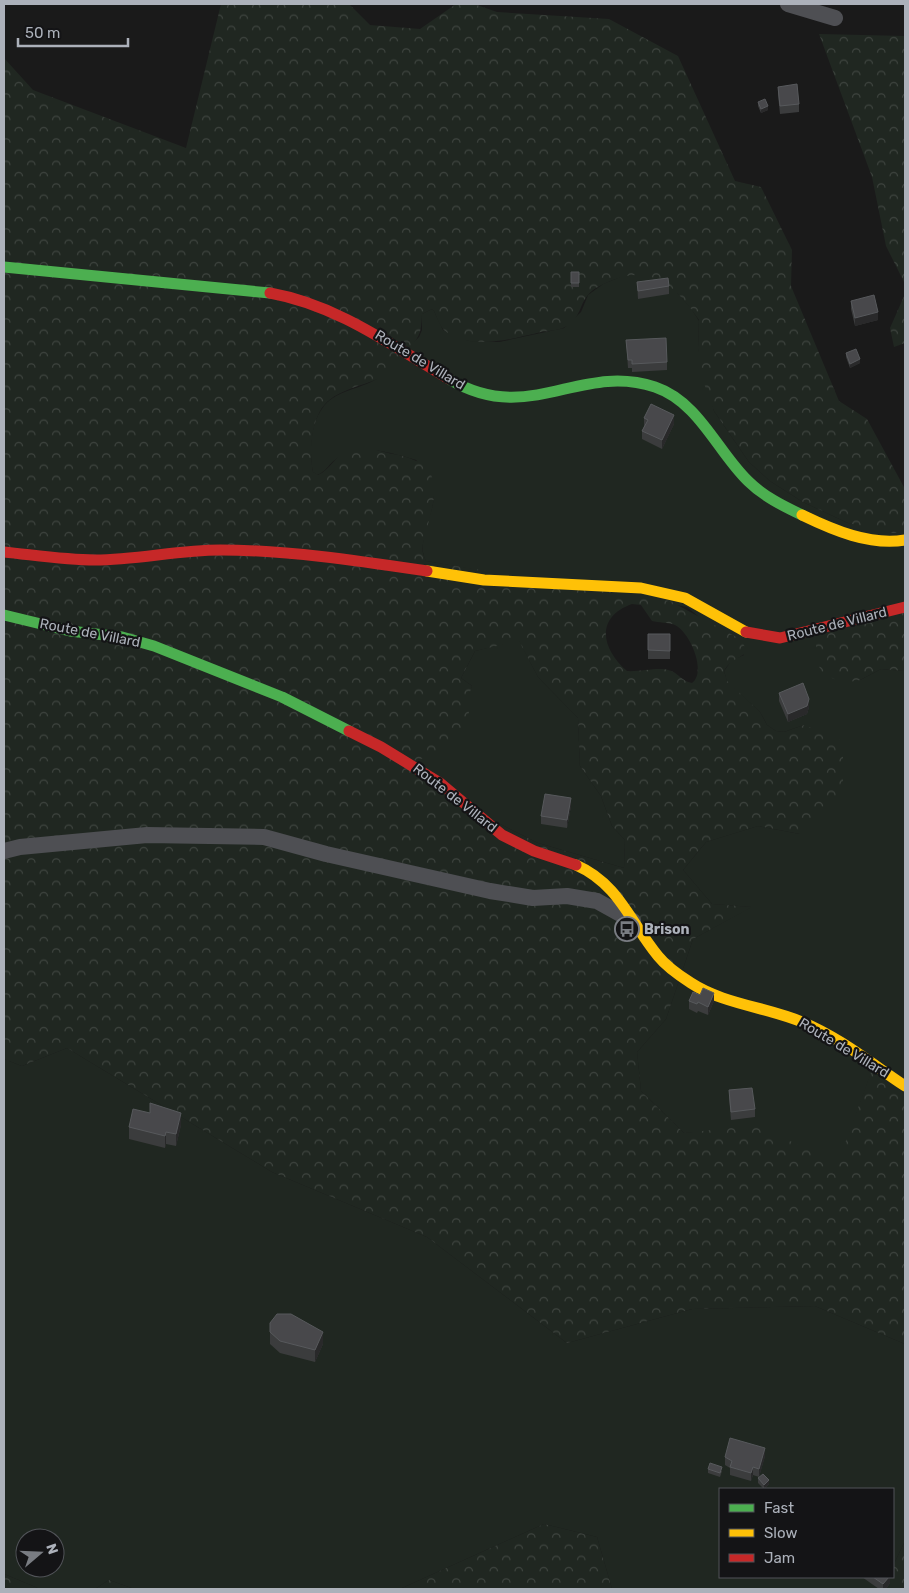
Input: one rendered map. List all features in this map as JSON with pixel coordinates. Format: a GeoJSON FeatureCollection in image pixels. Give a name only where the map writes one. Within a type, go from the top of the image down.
{"type":"FeatureCollection","features":[{"type":"Feature","properties":{"kind":"street"},"geometry":{"type":"LineString","coordinates":[[788,4],[834,18]]}},
{"type":"Feature","properties":{"kind":"street","name":"Route de Villard"},"geometry":{"type":"LineString","coordinates":[[4,267],[192,288],[270,293],[324,309],[372,331],[447,379],[474,392],[493,397],[521,398],[578,384],[609,380],[629,381],[648,385],[672,397],[698,418],[747,480],[772,499],[811,518],[861,537],[877,541],[905,540]]}},
{"type":"Feature","properties":{"kind":"street","name":"Route de Villard"},"geometry":{"type":"LineString","coordinates":[[4,552],[94,560],[131,558],[186,550],[223,550],[355,560],[484,580],[641,588],[685,598],[743,632],[774,638],[802,635],[905,607]]}},
{"type":"Feature","properties":{"kind":"street","name":"Route de Villard"},"geometry":{"type":"LineString","coordinates":[[4,615],[70,631],[122,637],[154,646],[310,710],[422,771],[491,828],[508,838],[534,850],[578,865],[596,875],[617,895],[659,957],[691,983],[714,994],[785,1015],[805,1024],[835,1039],[905,1086]]}},
{"type":"Feature","properties":{"kind":"street","name":"Route de Villard"},"geometry":{"type":"LineString","coordinates":[[4,851],[20,846],[147,835],[264,837],[326,854],[490,891],[532,898],[567,896],[597,901],[635,922]]}},
{"type":"Feature","properties":{"kind":"green space"},"geometry":{"type":"Polygon","coordinates":[[[221,4],[349,4],[370,25],[420,29],[456,4],[474,4],[497,12],[609,19],[678,56],[735,181],[761,187],[792,250],[791,286],[839,401],[867,419],[905,489],[905,532],[893,533],[848,523],[803,502],[770,481],[749,462],[714,411],[701,375],[698,348],[699,320],[682,298],[663,282],[652,277],[640,275],[613,280],[596,288],[587,296],[576,318],[567,326],[505,340],[492,342],[467,341],[445,331],[432,309],[422,314],[419,334],[396,368],[388,374],[335,396],[322,408],[314,425],[312,435],[312,464],[313,472],[318,475],[326,470],[343,453],[358,448],[410,458],[429,471],[433,480],[433,503],[423,546],[426,561],[670,601],[740,639],[747,650],[724,671],[727,681],[760,712],[767,725],[776,731],[784,732],[804,725],[843,741],[843,798],[800,834],[758,826],[706,842],[683,870],[712,904],[752,907],[693,939],[666,1019],[637,1052],[641,1091],[684,1133],[758,1125],[818,1155],[834,1173],[873,1067],[905,1087],[905,1344],[815,1306],[692,1309],[567,1343],[427,1237],[272,1172],[67,1048],[22,1066],[4,1059],[4,58],[33,90],[186,148],[221,4]],[[632,604],[620,610],[607,625],[607,644],[618,662],[627,671],[668,670],[692,683],[696,678],[698,670],[697,662],[695,652],[686,635],[675,625],[652,621],[641,605],[632,604]],[[519,641],[475,651],[461,678],[472,686],[467,701],[470,720],[444,753],[413,761],[486,817],[538,843],[624,868],[625,840],[612,826],[601,796],[580,766],[578,718],[538,677],[519,641]]]}},
{"type":"Feature","properties":{"kind":"green space"},"geometry":{"type":"Polygon","coordinates":[[[819,34],[905,36],[905,284],[886,246],[872,177],[819,34]]]}},
{"type":"Feature","properties":{"kind":"green space"},"geometry":{"type":"Polygon","coordinates":[[[625,275],[651,275],[673,288],[691,308],[699,321],[698,348],[714,411],[749,462],[770,481],[803,502],[848,523],[905,532],[905,603],[858,681],[881,669],[905,671],[905,1087],[873,1068],[835,1173],[720,1131],[684,1133],[641,1091],[637,1052],[666,1019],[693,939],[751,907],[712,904],[683,870],[706,842],[758,826],[800,834],[804,725],[784,732],[776,731],[767,725],[760,712],[727,682],[724,671],[732,660],[744,655],[687,607],[426,561],[423,553],[423,544],[434,495],[432,484],[416,460],[375,450],[354,451],[344,454],[335,460],[320,474],[317,475],[313,472],[311,440],[316,419],[321,410],[336,396],[373,381],[389,370],[419,337],[422,330],[422,314],[432,309],[443,330],[469,341],[499,342],[564,328],[581,312],[588,295],[603,284],[625,275]]]}},
{"type":"Feature","properties":{"kind":"green space"},"geometry":{"type":"Polygon","coordinates":[[[905,294],[905,343],[894,347],[890,328],[905,294]]]}},
{"type":"Feature","properties":{"kind":"green space"},"geometry":{"type":"Polygon","coordinates":[[[905,603],[905,671],[881,669],[858,681],[841,682],[823,674],[816,661],[816,643],[832,627],[905,603]]]}},
{"type":"Feature","properties":{"kind":"green space"},"geometry":{"type":"Polygon","coordinates":[[[519,640],[538,677],[578,718],[580,766],[601,796],[612,826],[625,840],[624,868],[538,843],[486,817],[413,761],[466,701],[472,686],[461,678],[475,651],[519,640]]]}},
{"type":"Feature","properties":{"kind":"green space"},"geometry":{"type":"Polygon","coordinates":[[[67,1048],[272,1172],[427,1237],[567,1343],[692,1309],[815,1306],[905,1344],[905,1541],[894,1564],[894,1488],[719,1488],[719,1578],[886,1578],[881,1589],[612,1589],[597,1537],[544,1524],[400,1589],[134,1589],[109,1580],[95,1589],[40,1589],[4,1574],[4,1059],[22,1066],[67,1048]]]}},
{"type":"Feature","properties":{"kind":"green space"},"geometry":{"type":"Polygon","coordinates":[[[544,1524],[597,1537],[612,1589],[400,1589],[544,1524]]]}},
{"type":"Feature","properties":{"kind":"green space"},"geometry":{"type":"Polygon","coordinates":[[[905,1541],[905,1589],[881,1589],[886,1578],[894,1578],[894,1564],[905,1541]]]}},
{"type":"Feature","properties":{"kind":"green space"},"geometry":{"type":"Polygon","coordinates":[[[4,1574],[40,1589],[4,1589],[4,1574]]]}},
{"type":"Feature","properties":{"kind":"green space"},"geometry":{"type":"Polygon","coordinates":[[[109,1580],[134,1589],[95,1589],[109,1580]]]}},
{"type":"Feature","properties":{"kind":"building"},"geometry":{"type":"Polygon","coordinates":[[[797,84],[799,104],[780,106],[778,87],[797,84]]]}},
{"type":"Feature","properties":{"kind":"building"},"geometry":{"type":"Polygon","coordinates":[[[765,99],[768,106],[761,109],[758,102],[765,99]]]}},
{"type":"Feature","properties":{"kind":"building"},"geometry":{"type":"Polygon","coordinates":[[[571,272],[579,272],[579,283],[571,283],[571,272]]]}},
{"type":"Feature","properties":{"kind":"building"},"geometry":{"type":"Polygon","coordinates":[[[668,278],[669,286],[638,291],[637,282],[668,278]]]}},
{"type":"Feature","properties":{"kind":"building"},"geometry":{"type":"Polygon","coordinates":[[[874,295],[878,312],[855,318],[851,301],[874,295]]]}},
{"type":"Feature","properties":{"kind":"building"},"geometry":{"type":"Polygon","coordinates":[[[666,338],[667,362],[632,364],[632,360],[628,360],[626,340],[666,338]]]}},
{"type":"Feature","properties":{"kind":"building"},"geometry":{"type":"Polygon","coordinates":[[[856,349],[860,359],[850,364],[846,353],[856,349]]]}},
{"type":"Feature","properties":{"kind":"building"},"geometry":{"type":"Polygon","coordinates":[[[651,404],[674,415],[662,440],[642,431],[648,420],[644,418],[651,404]]]}},
{"type":"Feature","properties":{"kind":"building"},"geometry":{"type":"Polygon","coordinates":[[[648,634],[670,634],[670,651],[648,650],[648,634]]]}},
{"type":"Feature","properties":{"kind":"building"},"geometry":{"type":"Polygon","coordinates":[[[803,683],[809,699],[807,706],[788,714],[779,693],[803,683]]]}},
{"type":"Feature","properties":{"kind":"building"},"geometry":{"type":"Polygon","coordinates":[[[545,794],[571,798],[567,820],[541,816],[545,794]]]}},
{"type":"Feature","properties":{"kind":"building"},"geometry":{"type":"Polygon","coordinates":[[[703,988],[714,993],[708,1007],[698,1002],[697,1004],[689,1001],[693,992],[700,995],[703,988]]]}},
{"type":"Feature","properties":{"kind":"building"},"geometry":{"type":"Polygon","coordinates":[[[752,1088],[755,1109],[731,1112],[729,1090],[752,1088]]]}},
{"type":"Feature","properties":{"kind":"building"},"geometry":{"type":"Polygon","coordinates":[[[150,1103],[181,1113],[176,1134],[166,1132],[165,1136],[129,1127],[133,1109],[150,1113],[150,1103]]]}},
{"type":"Feature","properties":{"kind":"building"},"geometry":{"type":"Polygon","coordinates":[[[277,1314],[291,1314],[323,1332],[315,1350],[280,1341],[270,1332],[270,1323],[277,1314]]]}},
{"type":"Feature","properties":{"kind":"building"},"geometry":{"type":"Polygon","coordinates":[[[730,1438],[765,1448],[759,1469],[753,1467],[751,1473],[730,1467],[732,1461],[725,1457],[730,1438]]]}},
{"type":"Feature","properties":{"kind":"building"},"geometry":{"type":"Polygon","coordinates":[[[710,1463],[722,1467],[720,1473],[708,1469],[710,1463]]]}},
{"type":"Feature","properties":{"kind":"building"},"geometry":{"type":"Polygon","coordinates":[[[763,1474],[769,1480],[764,1485],[758,1478],[763,1474]]]}},
{"type":"Feature","properties":{"kind":"building"},"geometry":{"type":"Polygon","coordinates":[[[874,1578],[888,1578],[883,1584],[874,1578]]]}},
{"type":"Feature","properties":{"kind":"traffic: fast"},"geometry":{"type":"LineString","coordinates":[[4,267],[270,293]]}},
{"type":"Feature","properties":{"kind":"traffic: fast"},"geometry":{"type":"LineString","coordinates":[[449,379],[478,392],[504,397],[529,396],[602,382],[628,381],[655,387],[670,394],[696,415],[748,481],[774,500],[802,515]]}},
{"type":"Feature","properties":{"kind":"traffic: fast"},"geometry":{"type":"LineString","coordinates":[[4,615],[70,631],[122,637],[154,646],[282,697],[349,731]]}},
{"type":"Feature","properties":{"kind":"traffic: slow"},"geometry":{"type":"LineString","coordinates":[[802,515],[839,531],[865,539],[878,541],[905,540]]}},
{"type":"Feature","properties":{"kind":"traffic: slow"},"geometry":{"type":"LineString","coordinates":[[427,571],[484,580],[641,588],[685,598],[746,632]]}},
{"type":"Feature","properties":{"kind":"traffic: slow"},"geometry":{"type":"LineString","coordinates":[[576,865],[603,882],[623,905],[658,956],[687,980],[717,996],[788,1017],[816,1028],[842,1043],[905,1086]]}},
{"type":"Feature","properties":{"kind":"traffic: jam"},"geometry":{"type":"LineString","coordinates":[[270,293],[295,299],[341,317],[385,340],[449,379]]}},
{"type":"Feature","properties":{"kind":"traffic: jam"},"geometry":{"type":"LineString","coordinates":[[4,552],[95,560],[204,550],[246,550],[324,557],[427,571]]}},
{"type":"Feature","properties":{"kind":"traffic: jam"},"geometry":{"type":"LineString","coordinates":[[746,632],[780,638],[905,607]]}},
{"type":"Feature","properties":{"kind":"traffic: jam"},"geometry":{"type":"LineString","coordinates":[[349,731],[381,747],[440,783],[502,835],[534,851],[576,865]]}},
{"type":"Feature","properties":{"kind":"place","name":"Brison"},"geometry":{"type":"Point","coordinates":[627,929]}}]}
